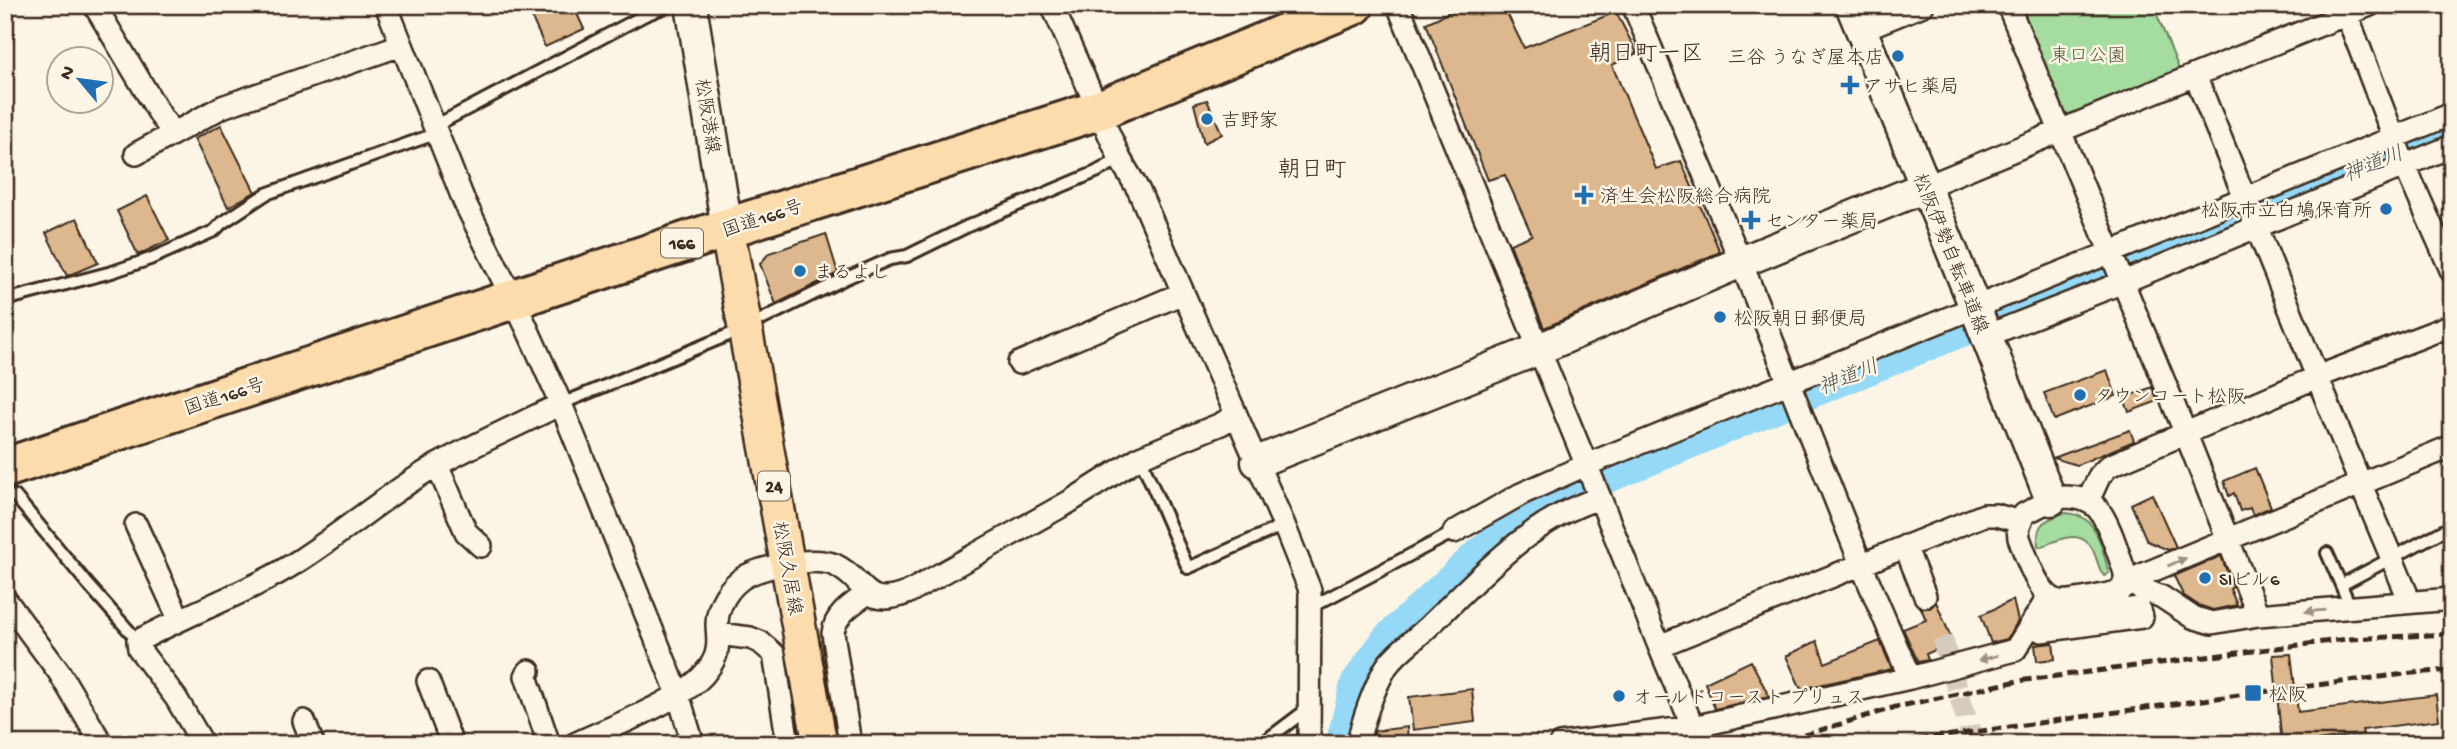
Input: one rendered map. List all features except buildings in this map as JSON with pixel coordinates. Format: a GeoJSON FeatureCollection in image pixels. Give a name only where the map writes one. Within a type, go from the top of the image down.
{"type":"FeatureCollection","features":[{"type":"Feature","properties":{"kind":"highway","name":"国道166号"},"geometry":{"type":"LineString","coordinates":[[10,482],[513,300],[727,228],[1099,110],[1354,5]]}},
{"type":"Feature","properties":{"kind":"main road","name":"松阪港線"},"geometry":{"type":"LineString","coordinates":[[691,5],[727,228]]}},
{"type":"Feature","properties":{"kind":"main road","name":"松阪伊勢自転車道線"},"geometry":{"type":"LineString","coordinates":[[1856,18],[2052,500]]}},
{"type":"Feature","properties":{"kind":"main road"},"geometry":{"type":"LineString","coordinates":[[1257,462],[1539,349],[1925,187]]}},
{"type":"Feature","properties":{"kind":"main road","name":"松阪久居線"},"geometry":{"type":"LineString","coordinates":[[727,228],[820,744]]}},
{"type":"Feature","properties":{"kind":"street"},"geometry":{"type":"LineString","coordinates":[[386,5],[464,201],[561,404],[678,694],[693,744]]}},
{"type":"Feature","properties":{"kind":"street"},"geometry":{"type":"LineString","coordinates":[[1052,5],[1120,159],[1139,191],[1310,590],[1309,744]]}},
{"type":"Feature","properties":{"kind":"street"},"geometry":{"type":"LineString","coordinates":[[1398,5],[1693,727]]}},
{"type":"Feature","properties":{"kind":"street"},"geometry":{"type":"LineString","coordinates":[[1633,5],[1910,678]]}},
{"type":"Feature","properties":{"kind":"street"},"geometry":{"type":"LineString","coordinates":[[1856,18],[1923,5]]}},
{"type":"Feature","properties":{"kind":"street"},"geometry":{"type":"LineString","coordinates":[[2008,5],[2258,615]]}},
{"type":"Feature","properties":{"kind":"street"},"geometry":{"type":"LineString","coordinates":[[1925,187],[2345,10],[2370,5]]}},
{"type":"Feature","properties":{"kind":"street"},"geometry":{"type":"LineString","coordinates":[[95,6],[162,118],[174,133]]}},
{"type":"Feature","properties":{"kind":"street"},"geometry":{"type":"LineString","coordinates":[[2345,10],[2404,164],[2443,232],[2452,272]]}},
{"type":"Feature","properties":{"kind":"street"},"geometry":{"type":"LineString","coordinates":[[136,154],[222,107],[401,45]]}},
{"type":"Feature","properties":{"kind":"street"},"geometry":{"type":"LineString","coordinates":[[2194,75],[2406,592],[2407,604]]}},
{"type":"Feature","properties":{"kind":"street"},"geometry":{"type":"LineString","coordinates":[[1454,532],[1521,494],[1593,482],[1790,386],[2244,196],[2452,114]]}},
{"type":"Feature","properties":{"kind":"street"},"geometry":{"type":"LineString","coordinates":[[1986,336],[2121,283],[2452,145]]}},
{"type":"Feature","properties":{"kind":"street"},"geometry":{"type":"LineString","coordinates":[[1019,363],[1183,293]]}},
{"type":"Feature","properties":{"kind":"street"},"geometry":{"type":"LineString","coordinates":[[2088,501],[2100,475],[2109,466],[2317,377],[2452,324]]}},
{"type":"Feature","properties":{"kind":"street"},"geometry":{"type":"LineString","coordinates":[[204,744],[176,698],[139,649],[138,641],[179,618],[247,588],[300,560],[398,489],[437,465],[561,404]]}},
{"type":"Feature","properties":{"kind":"street"},"geometry":{"type":"LineString","coordinates":[[575,744],[692,686],[707,671],[718,651],[719,609],[734,586],[744,577],[757,571],[789,564],[814,562],[834,565],[868,593],[880,599],[890,599],[908,593],[1069,502],[1140,457],[1236,415]]}},
{"type":"Feature","properties":{"kind":"street"},"geometry":{"type":"LineString","coordinates":[[2125,582],[2122,562],[2101,513],[2088,501],[2065,497],[2052,500],[2024,514],[2020,522],[2019,538],[2037,580],[2049,596],[2059,601],[2119,592],[2125,582],[2452,446]]}},
{"type":"Feature","properties":{"kind":"street"},"geometry":{"type":"LineString","coordinates":[[437,465],[466,532],[481,546]]}},
{"type":"Feature","properties":{"kind":"street"},"geometry":{"type":"LineString","coordinates":[[1358,744],[1360,731],[1386,667],[1532,531],[1583,503],[1593,482]]}},
{"type":"Feature","properties":{"kind":"street"},"geometry":{"type":"LineString","coordinates":[[1658,646],[1984,515],[1996,515],[2020,522]]}},
{"type":"Feature","properties":{"kind":"street"},"geometry":{"type":"LineString","coordinates":[[136,525],[179,618]]}},
{"type":"Feature","properties":{"kind":"street"},"geometry":{"type":"LineString","coordinates":[[1905,546],[1925,596]]}},
{"type":"Feature","properties":{"kind":"street"},"geometry":{"type":"LineString","coordinates":[[2125,582],[2162,597],[2192,617],[2212,622],[2258,615],[2452,599]]}},
{"type":"Feature","properties":{"kind":"street"},"geometry":{"type":"LineString","coordinates":[[850,744],[833,633],[841,615],[868,593]]}},
{"type":"Feature","properties":{"kind":"street"},"geometry":{"type":"LineString","coordinates":[[1560,744],[1693,727],[1910,678],[2015,650],[2049,596]]}},
{"type":"Feature","properties":{"kind":"street"},"geometry":{"type":"LineString","coordinates":[[5,599],[59,672],[102,744]]}},
{"type":"Feature","properties":{"kind":"street"},"geometry":{"type":"LineString","coordinates":[[718,634],[750,638],[760,642],[774,654],[788,744]]}},
{"type":"Feature","properties":{"kind":"street"},"geometry":{"type":"LineString","coordinates":[[528,671],[526,676],[549,744]]}},
{"type":"Feature","properties":{"kind":"street"},"geometry":{"type":"LineString","coordinates":[[428,681],[452,744]]}},
{"type":"Feature","properties":{"kind":"street"},"geometry":{"type":"LineString","coordinates":[[304,721],[313,744]]}},
{"type":"Feature","properties":{"kind":"lane"},"geometry":{"type":"LineString","coordinates":[[5,300],[112,272],[150,259],[214,231],[266,194],[434,130],[645,15],[670,5]]}},
{"type":"Feature","properties":{"kind":"lane"},"geometry":{"type":"LineString","coordinates":[[764,319],[844,279],[890,259],[906,256],[1120,159]]}},
{"type":"Feature","properties":{"kind":"lane"},"geometry":{"type":"LineString","coordinates":[[561,404],[731,334]]}},
{"type":"Feature","properties":{"kind":"lane"},"geometry":{"type":"LineString","coordinates":[[1140,457],[1188,568],[1284,525]]}},
{"type":"Feature","properties":{"kind":"lane"},"geometry":{"type":"LineString","coordinates":[[10,482],[86,582],[138,641]]}},
{"type":"Feature","properties":{"kind":"lane"},"geometry":{"type":"LineString","coordinates":[[2341,585],[2452,526]]}},
{"type":"Feature","properties":{"kind":"lane"},"geometry":{"type":"LineString","coordinates":[[1311,607],[1454,532]]}},
{"type":"Feature","properties":{"kind":"lane"},"geometry":{"type":"LineString","coordinates":[[2327,553],[2351,608]]}},
{"type":"Feature","properties":{"kind":"lane"},"geometry":{"type":"LineString","coordinates":[[1261,744],[1309,708]]}},
{"type":"Feature","properties":{"kind":"green space","name":"東口公園"},"geometry":{"type":"Polygon","coordinates":[[[2015,5],[2153,5],[2179,69],[2067,116],[2057,111],[2015,5]]]}},
{"type":"Feature","properties":{"kind":"green space"},"geometry":{"type":"Polygon","coordinates":[[[2064,513],[2075,514],[2091,525],[2100,542],[2109,573],[2104,576],[2091,546],[2079,538],[2064,538],[2038,546],[2040,527],[2051,518],[2064,513]]]}},
{"type":"Feature","properties":{"kind":"waterway","name":"神道川"},"geometry":{"type":"LineString","coordinates":[[1342,744],[1357,683],[1388,639],[1474,559],[1526,516],[1604,478],[1781,404],[2452,131]]}},
{"type":"Feature","properties":{"kind":"tunnel"},"geometry":{"type":"LineString","coordinates":[[1942,638],[1974,744]]}},
{"type":"Feature","properties":{"kind":"railway"},"geometry":{"type":"LineString","coordinates":[[1775,744],[1896,707],[2018,681],[2347,639],[2452,634]]}},
{"type":"Feature","properties":{"kind":"railway"},"geometry":{"type":"LineString","coordinates":[[1888,744],[2253,693],[2452,670]]}},
{"type":"Feature","properties":{"kind":"place","name":"三谷 うなぎ屋本店"},"geometry":{"type":"Point","coordinates":[1898,56]}},
{"type":"Feature","properties":{"kind":"place","name":"アサヒ薬局"},"geometry":{"type":"Point","coordinates":[1850,85]}},
{"type":"Feature","properties":{"kind":"place","name":"吉野家"},"geometry":{"type":"Point","coordinates":[1207,119]}},
{"type":"Feature","properties":{"kind":"place","name":"済生会松阪総合病院"},"geometry":{"type":"Point","coordinates":[1584,195]}},
{"type":"Feature","properties":{"kind":"place","name":"松阪市立白鳩保育所"},"geometry":{"type":"Point","coordinates":[2386,209]}},
{"type":"Feature","properties":{"kind":"place","name":"センター薬局"},"geometry":{"type":"Point","coordinates":[1751,220]}},
{"type":"Feature","properties":{"kind":"place","name":"まるよし"},"geometry":{"type":"Point","coordinates":[800,271]}},
{"type":"Feature","properties":{"kind":"place","name":"松阪朝日郵便局"},"geometry":{"type":"Point","coordinates":[1720,317]}},
{"type":"Feature","properties":{"kind":"place","name":"タウンコート松阪"},"geometry":{"type":"Point","coordinates":[2080,395]}},
{"type":"Feature","properties":{"kind":"place","name":"SIビル6"},"geometry":{"type":"Point","coordinates":[2205,578]}},
{"type":"Feature","properties":{"kind":"place","name":"松阪"},"geometry":{"type":"Point","coordinates":[2253,693]}},
{"type":"Feature","properties":{"kind":"place","name":"オールドコースト プリュス"},"geometry":{"type":"Point","coordinates":[1619,696]}},
{"type":"Feature","properties":{"kind":"district","name":"朝日町一区"},"geometry":{"type":"Point","coordinates":[1646,52]}},
{"type":"Feature","properties":{"kind":"district","name":"朝日町"},"geometry":{"type":"Point","coordinates":[1312,168]}}]}
